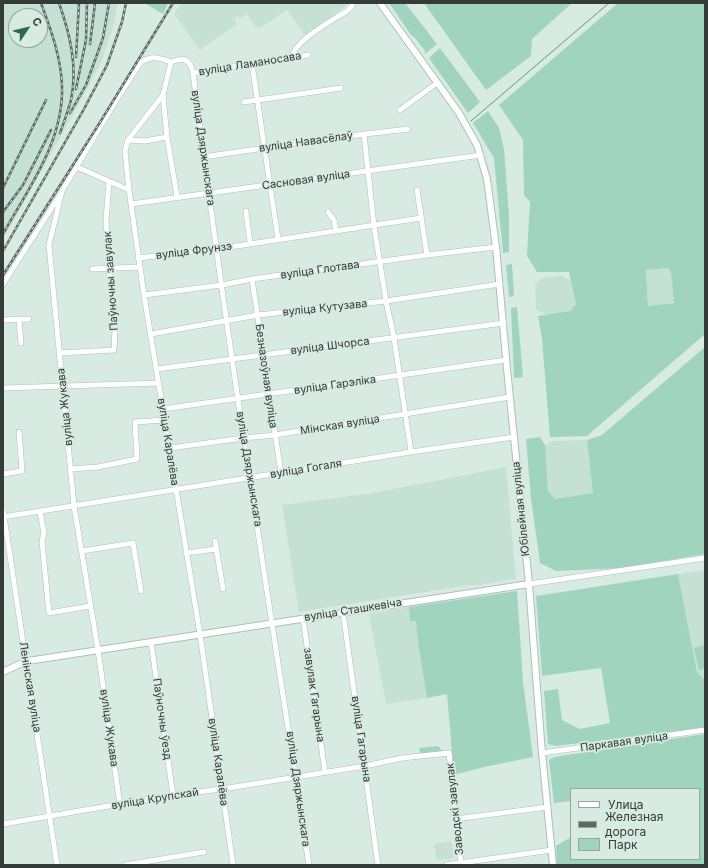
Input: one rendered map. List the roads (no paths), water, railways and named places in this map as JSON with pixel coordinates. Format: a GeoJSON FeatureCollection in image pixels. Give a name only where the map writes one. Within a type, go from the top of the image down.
{"type":"FeatureCollection","features":[{"type":"Feature","properties":{"kind":"main road","name":"Юбілейная вуліца"},"geometry":{"type":"LineString","coordinates":[[380,3],[459,113],[481,155],[490,192],[529,584],[542,753],[553,865]]}},
{"type":"Feature","properties":{"kind":"main road","name":"вуліца Сташкевіча"},"geometry":{"type":"LineString","coordinates":[[3,672],[26,661],[529,584]]}},
{"type":"Feature","properties":{"kind":"street"},"geometry":{"type":"LineString","coordinates":[[291,58],[294,50],[303,42],[352,7],[353,3]]}},
{"type":"Feature","properties":{"kind":"street","name":"вуліца Ламаносава"},"geometry":{"type":"LineString","coordinates":[[193,73],[308,55]]}},
{"type":"Feature","properties":{"kind":"street","name":"вуліца Жукава"},"geometry":{"type":"LineString","coordinates":[[120,804],[98,650],[74,506],[49,245],[62,191],[141,62],[148,58],[154,57],[171,62]]}},
{"type":"Feature","properties":{"kind":"street"},"geometry":{"type":"LineString","coordinates":[[177,196],[167,138],[163,95],[171,62],[179,59],[185,59],[191,64],[193,73]]}},
{"type":"Feature","properties":{"kind":"street"},"geometry":{"type":"LineString","coordinates":[[252,64],[278,239]]}},
{"type":"Feature","properties":{"kind":"street","name":"вуліца Дзяржынскага"},"geometry":{"type":"LineString","coordinates":[[193,73],[203,157],[232,359],[309,865]]}},
{"type":"Feature","properties":{"kind":"street"},"geometry":{"type":"LineString","coordinates":[[400,110],[437,83]]}},
{"type":"Feature","properties":{"kind":"street"},"geometry":{"type":"LineString","coordinates":[[244,102],[341,88]]}},
{"type":"Feature","properties":{"kind":"street"},"geometry":{"type":"LineString","coordinates":[[128,140],[163,95]]}},
{"type":"Feature","properties":{"kind":"street","name":"вуліца Навасёлаў"},"geometry":{"type":"LineString","coordinates":[[203,157],[408,129]]}},
{"type":"Feature","properties":{"kind":"street"},"geometry":{"type":"LineString","coordinates":[[364,135],[374,226],[381,262],[386,301],[394,338],[411,452]]}},
{"type":"Feature","properties":{"kind":"street"},"geometry":{"type":"LineString","coordinates":[[128,140],[146,141],[167,138]]}},
{"type":"Feature","properties":{"kind":"street","name":"вуліца Каралёва"},"geometry":{"type":"LineString","coordinates":[[128,140],[125,151],[138,258],[200,634],[233,865]]}},
{"type":"Feature","properties":{"kind":"street","name":"Сасновая вуліца"},"geometry":{"type":"LineString","coordinates":[[131,204],[177,196],[209,194],[481,155]]}},
{"type":"Feature","properties":{"kind":"street"},"geometry":{"type":"LineString","coordinates":[[77,167],[129,190]]}},
{"type":"Feature","properties":{"kind":"street","name":"Паўночны завулак"},"geometry":{"type":"LineString","coordinates":[[59,353],[114,350],[115,329],[106,221],[108,182]]}},
{"type":"Feature","properties":{"kind":"street"},"geometry":{"type":"LineString","coordinates":[[417,190],[427,255]]}},
{"type":"Feature","properties":{"kind":"street"},"geometry":{"type":"LineString","coordinates":[[3,284],[62,191]]}},
{"type":"Feature","properties":{"kind":"street"},"geometry":{"type":"LineString","coordinates":[[246,211],[250,244]]}},
{"type":"Feature","properties":{"kind":"street"},"geometry":{"type":"LineString","coordinates":[[328,212],[334,220],[336,231]]}},
{"type":"Feature","properties":{"kind":"street","name":"вуліца Фрунзэ"},"geometry":{"type":"LineString","coordinates":[[138,258],[250,244],[421,218]]}},
{"type":"Feature","properties":{"kind":"street","name":"вуліца Глотава"},"geometry":{"type":"LineString","coordinates":[[144,295],[427,255],[496,247]]}},
{"type":"Feature","properties":{"kind":"street"},"geometry":{"type":"LineString","coordinates":[[92,269],[140,267]]}},
{"type":"Feature","properties":{"kind":"street","name":"Безназоўная вуліца"},"geometry":{"type":"LineString","coordinates":[[252,279],[281,472]]}},
{"type":"Feature","properties":{"kind":"street","name":"вуліца Кутузава"},"geometry":{"type":"LineString","coordinates":[[151,334],[258,315],[386,301],[500,284]]}},
{"type":"Feature","properties":{"kind":"street"},"geometry":{"type":"LineString","coordinates":[[19,319],[21,343]]}},
{"type":"Feature","properties":{"kind":"street"},"geometry":{"type":"LineString","coordinates":[[3,320],[29,319]]}},
{"type":"Feature","properties":{"kind":"street","name":"вуліца Шчорса"},"geometry":{"type":"LineString","coordinates":[[157,369],[504,323]]}},
{"type":"Feature","properties":{"kind":"street","name":"вуліца Гарэліка"},"geometry":{"type":"LineString","coordinates":[[164,409],[506,360]]}},
{"type":"Feature","properties":{"kind":"street"},"geometry":{"type":"LineString","coordinates":[[3,388],[159,383]]}},
{"type":"Feature","properties":{"kind":"street","name":"Мінская вуліца"},"geometry":{"type":"LineString","coordinates":[[170,448],[275,435],[510,397]]}},
{"type":"Feature","properties":{"kind":"street"},"geometry":{"type":"LineString","coordinates":[[71,470],[98,467],[137,459],[135,422],[165,420]]}},
{"type":"Feature","properties":{"kind":"street"},"geometry":{"type":"LineString","coordinates":[[3,474],[22,471],[19,432]]}},
{"type":"Feature","properties":{"kind":"street","name":"вуліца Гогаля"},"geometry":{"type":"LineString","coordinates":[[4,517],[281,472],[514,438]]}},
{"type":"Feature","properties":{"kind":"street","name":"Ленінская вуліца"},"geometry":{"type":"LineString","coordinates":[[3,510],[57,865]]}},
{"type":"Feature","properties":{"kind":"street"},"geometry":{"type":"LineString","coordinates":[[40,512],[44,533],[42,541],[49,613],[90,606]]}},
{"type":"Feature","properties":{"kind":"street"},"geometry":{"type":"LineString","coordinates":[[215,541],[222,589]]}},
{"type":"Feature","properties":{"kind":"street"},"geometry":{"type":"LineString","coordinates":[[82,551],[133,543],[141,591]]}},
{"type":"Feature","properties":{"kind":"street"},"geometry":{"type":"LineString","coordinates":[[186,553],[216,549]]}},
{"type":"Feature","properties":{"kind":"street","name":"вуліца Сташкевіча"},"geometry":{"type":"LineString","coordinates":[[529,584],[705,558]]}},
{"type":"Feature","properties":{"kind":"street","name":"вуліца Гагарына"},"geometry":{"type":"LineString","coordinates":[[343,612],[378,865]]}},
{"type":"Feature","properties":{"kind":"street","name":"завулак Гагарына"},"geometry":{"type":"LineString","coordinates":[[303,618],[325,772]]}},
{"type":"Feature","properties":{"kind":"street","name":"Паўночны ўезд"},"geometry":{"type":"LineString","coordinates":[[151,642],[173,795]]}},
{"type":"Feature","properties":{"kind":"street","name":"Паркавая вуліца"},"geometry":{"type":"LineString","coordinates":[[542,753],[705,730]]}},
{"type":"Feature","properties":{"kind":"street","name":"вуліца Крупскай"},"geometry":{"type":"LineString","coordinates":[[3,824],[173,795],[222,789],[365,766],[402,758],[449,753]]}},
{"type":"Feature","properties":{"kind":"street","name":"Заводскі завулак"},"geometry":{"type":"LineString","coordinates":[[449,753],[461,864]]}},
{"type":"Feature","properties":{"kind":"street"},"geometry":{"type":"LineString","coordinates":[[455,819],[548,807]]}},
{"type":"Feature","properties":{"kind":"street"},"geometry":{"type":"LineString","coordinates":[[446,865],[552,850]]}},
{"type":"Feature","properties":{"kind":"street"},"geometry":{"type":"LineString","coordinates":[[125,865],[204,852]]}},
{"type":"Feature","properties":{"kind":"waterway"},"geometry":{"type":"LineString","coordinates":[[471,121],[609,3]]}},
{"type":"Feature","properties":{"kind":"railway"},"geometry":{"type":"LineString","coordinates":[[3,234],[43,164],[57,126],[61,106],[62,86],[58,54],[41,3]]}},
{"type":"Feature","properties":{"kind":"railway"},"geometry":{"type":"LineString","coordinates":[[59,3],[72,51],[74,75],[71,100],[60,133]]}},
{"type":"Feature","properties":{"kind":"railway"},"geometry":{"type":"LineString","coordinates":[[76,57],[79,3]]}},
{"type":"Feature","properties":{"kind":"railway"},"geometry":{"type":"LineString","coordinates":[[76,89],[86,40],[87,3]]}},
{"type":"Feature","properties":{"kind":"railway"},"geometry":{"type":"LineString","coordinates":[[90,44],[95,3]]}},
{"type":"Feature","properties":{"kind":"railway"},"geometry":{"type":"LineString","coordinates":[[70,113],[86,85],[103,38],[109,3]]}},
{"type":"Feature","properties":{"kind":"railway"},"geometry":{"type":"LineString","coordinates":[[3,251],[84,109],[107,65],[122,22],[126,3]]}},
{"type":"Feature","properties":{"kind":"railway"},"geometry":{"type":"LineString","coordinates":[[3,275],[99,124],[173,3]]}},
{"type":"Feature","properties":{"kind":"railway"},"geometry":{"type":"LineString","coordinates":[[3,188],[46,100]]}},
{"type":"Feature","properties":{"kind":"railway"},"geometry":{"type":"LineString","coordinates":[[3,212],[23,185],[51,130]]}}]}
